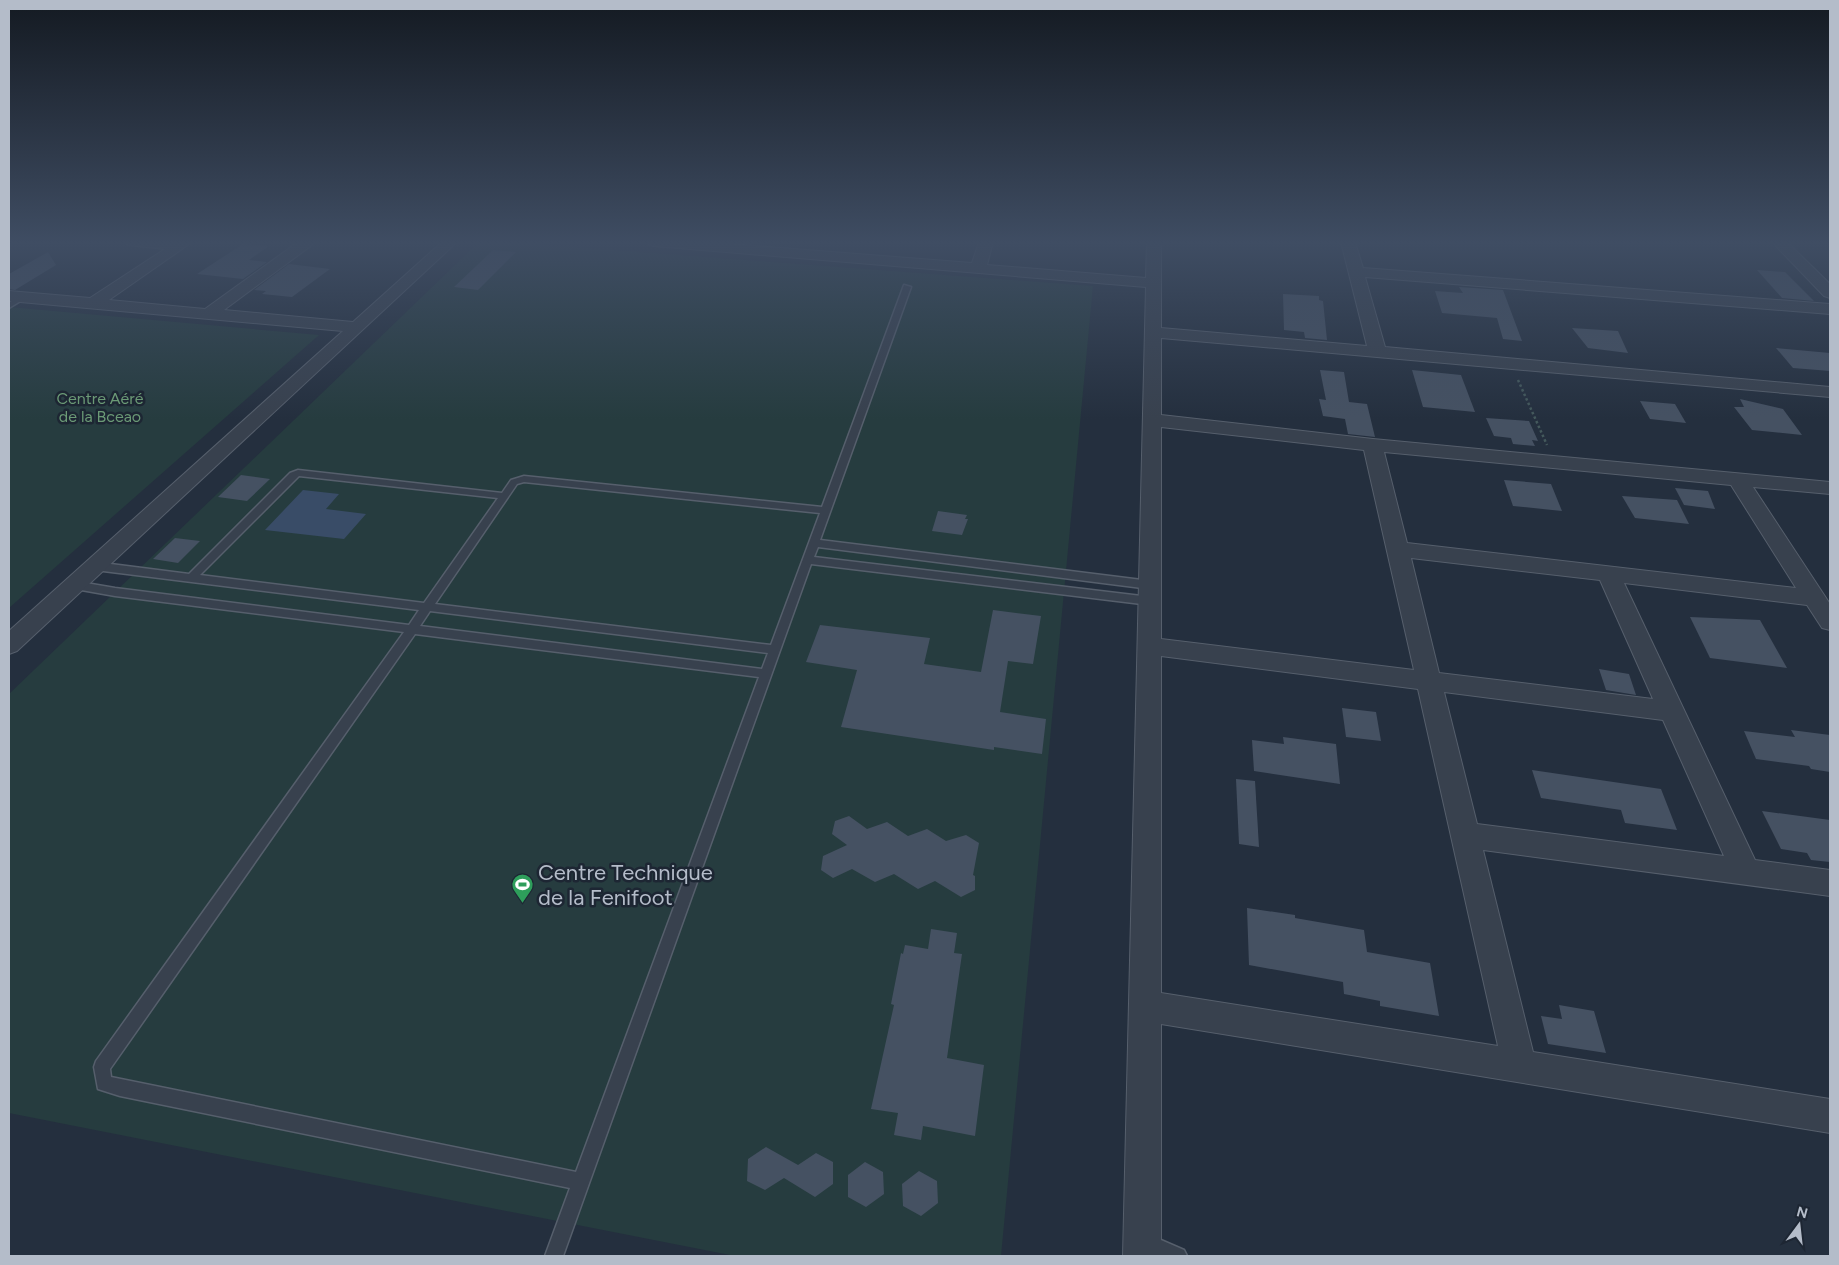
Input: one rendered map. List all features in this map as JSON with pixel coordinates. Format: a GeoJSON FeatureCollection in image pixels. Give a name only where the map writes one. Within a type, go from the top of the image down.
{"type":"FeatureCollection","features":[{"type":"Feature","properties":{"kind":"street"},"geometry":{"type":"LineString","coordinates":[[60,301],[356,327]]}},
{"type":"Feature","properties":{"kind":"street"},"geometry":{"type":"LineString","coordinates":[[92,304],[96,301]]}},
{"type":"Feature","properties":{"kind":"street"},"geometry":{"type":"LineString","coordinates":[[208,314],[226,301]]}},
{"type":"Feature","properties":{"kind":"street"},"geometry":{"type":"LineString","coordinates":[[9,645],[385,301]]}},
{"type":"Feature","properties":{"kind":"street"},"geometry":{"type":"LineString","coordinates":[[1143,1249],[1154,301]]}},
{"type":"Feature","properties":{"kind":"street"},"geometry":{"type":"LineString","coordinates":[[1364,301],[1377,352]]}},
{"type":"Feature","properties":{"kind":"street"},"geometry":{"type":"LineString","coordinates":[[1728,301],[1830,309]]}},
{"type":"Feature","properties":{"kind":"street"},"geometry":{"type":"LineString","coordinates":[[1153,332],[1830,392]]}},
{"type":"Feature","properties":{"kind":"street"},"geometry":{"type":"LineString","coordinates":[[1152,420],[1373,445],[1830,488]]}},
{"type":"Feature","properties":{"kind":"street"},"geometry":{"type":"LineString","coordinates":[[1373,445],[1520,1067]]}},
{"type":"Feature","properties":{"kind":"street"},"geometry":{"type":"LineString","coordinates":[[1737,478],[1830,622]]}},
{"type":"Feature","properties":{"kind":"street"},"geometry":{"type":"LineString","coordinates":[[1398,549],[1815,598]]}},
{"type":"Feature","properties":{"kind":"street"},"geometry":{"type":"LineString","coordinates":[[1608,574],[1746,872]]}},
{"type":"Feature","properties":{"kind":"street"},"geometry":{"type":"LineString","coordinates":[[1150,646],[1672,711]]}},
{"type":"Feature","properties":{"kind":"street"},"geometry":{"type":"LineString","coordinates":[[1465,835],[1830,883]]}},
{"type":"Feature","properties":{"kind":"street"},"geometry":{"type":"LineString","coordinates":[[1145,1006],[1830,1116]]}},
{"type":"Feature","properties":{"kind":"lane"},"geometry":{"type":"LineString","coordinates":[[554,1256],[902,301]]}},
{"type":"Feature","properties":{"kind":"lane"},"geometry":{"type":"LineString","coordinates":[[190,579],[298,472],[505,496]]}},
{"type":"Feature","properties":{"kind":"lane"},"geometry":{"type":"LineString","coordinates":[[581,1182],[104,1083],[102,1067],[514,482],[524,479],[826,510]]}},
{"type":"Feature","properties":{"kind":"lane"},"geometry":{"type":"LineString","coordinates":[[814,543],[1150,593]]}},
{"type":"Feature","properties":{"kind":"lane"},"geometry":{"type":"LineString","coordinates":[[808,560],[1064,592],[1150,593]]}},
{"type":"Feature","properties":{"kind":"lane"},"geometry":{"type":"LineString","coordinates":[[95,566],[774,650]]}},
{"type":"Feature","properties":{"kind":"lane"},"geometry":{"type":"LineString","coordinates":[[74,585],[115,592],[766,674]]}},
{"type":"Feature","properties":{"kind":"lane"},"geometry":{"type":"LineString","coordinates":[[1143,1249],[1178,1256]]}},
{"type":"Feature","properties":{"kind":"path"},"geometry":{"type":"LineString","coordinates":[[1510,363],[1554,462]]}},
{"type":"Feature","properties":{"kind":"green space","name":"Centre Technique de la Fenifoot"},"geometry":{"type":"Polygon","coordinates":[[[418,301],[1092,301],[1001,1256],[735,1256],[9,1113],[9,694],[418,301]]]}},
{"type":"Feature","properties":{"kind":"green space","name":"Centre Aéré de la Bceao"},"geometry":{"type":"Polygon","coordinates":[[[9,307],[319,335],[9,608],[9,307]]]}},
{"type":"Feature","properties":{"kind":"water"},"geometry":{"type":"Polygon","coordinates":[[[303,490],[339,494],[326,509],[366,514],[344,539],[265,530],[303,490]]]}},
{"type":"Feature","properties":{"kind":"building"},"geometry":{"type":"Polygon","coordinates":[[[1283,301],[1323,301],[1327,340],[1305,338],[1304,332],[1284,330],[1283,301]]]}},
{"type":"Feature","properties":{"kind":"building"},"geometry":{"type":"Polygon","coordinates":[[[1438,301],[1507,301],[1522,341],[1503,339],[1497,318],[1442,313],[1438,301]]]}},
{"type":"Feature","properties":{"kind":"building"},"geometry":{"type":"Polygon","coordinates":[[[1572,328],[1618,331],[1628,353],[1588,348],[1572,328]]]}},
{"type":"Feature","properties":{"kind":"building"},"geometry":{"type":"Polygon","coordinates":[[[1776,348],[1830,353],[1830,371],[1793,368],[1776,348]]]}},
{"type":"Feature","properties":{"kind":"building"},"geometry":{"type":"Polygon","coordinates":[[[1320,370],[1344,372],[1349,402],[1367,404],[1375,437],[1348,434],[1345,419],[1323,416],[1319,399],[1326,400],[1320,370]]]}},
{"type":"Feature","properties":{"kind":"building"},"geometry":{"type":"Polygon","coordinates":[[[1412,370],[1461,375],[1475,412],[1423,407],[1412,370]]]}},
{"type":"Feature","properties":{"kind":"building"},"geometry":{"type":"Polygon","coordinates":[[[1740,399],[1783,409],[1802,435],[1752,430],[1734,407],[1744,407],[1740,399]]]}},
{"type":"Feature","properties":{"kind":"building"},"geometry":{"type":"Polygon","coordinates":[[[1640,401],[1675,404],[1686,423],[1650,419],[1640,401]]]}},
{"type":"Feature","properties":{"kind":"building"},"geometry":{"type":"Polygon","coordinates":[[[1486,418],[1529,421],[1538,441],[1532,440],[1535,446],[1513,444],[1511,438],[1494,436],[1486,418]]]}},
{"type":"Feature","properties":{"kind":"building"},"geometry":{"type":"Polygon","coordinates":[[[241,475],[270,479],[247,501],[218,497],[241,475]]]}},
{"type":"Feature","properties":{"kind":"building"},"geometry":{"type":"Polygon","coordinates":[[[1504,480],[1551,484],[1562,511],[1513,506],[1504,480]]]}},
{"type":"Feature","properties":{"kind":"building"},"geometry":{"type":"Polygon","coordinates":[[[1675,488],[1708,491],[1715,509],[1684,505],[1675,488]]]}},
{"type":"Feature","properties":{"kind":"building"},"geometry":{"type":"Polygon","coordinates":[[[1622,496],[1677,500],[1689,524],[1635,518],[1622,496]]]}},
{"type":"Feature","properties":{"kind":"building"},"geometry":{"type":"Polygon","coordinates":[[[938,511],[967,515],[965,519],[968,519],[962,535],[932,531],[938,511]]]}},
{"type":"Feature","properties":{"kind":"building"},"geometry":{"type":"Polygon","coordinates":[[[175,538],[200,541],[178,563],[153,559],[175,538]]]}},
{"type":"Feature","properties":{"kind":"building"},"geometry":{"type":"Polygon","coordinates":[[[993,610],[1041,616],[1033,664],[1008,661],[1000,712],[1046,719],[1042,754],[994,747],[994,750],[841,727],[857,670],[806,662],[820,625],[930,638],[924,664],[981,672],[993,610]]]}},
{"type":"Feature","properties":{"kind":"building"},"geometry":{"type":"Polygon","coordinates":[[[1690,617],[1760,620],[1787,668],[1710,658],[1690,617]]]}},
{"type":"Feature","properties":{"kind":"building"},"geometry":{"type":"Polygon","coordinates":[[[1599,669],[1629,674],[1636,695],[1606,690],[1599,669]]]}},
{"type":"Feature","properties":{"kind":"building"},"geometry":{"type":"Polygon","coordinates":[[[1342,708],[1376,712],[1381,741],[1346,737],[1342,708]]]}},
{"type":"Feature","properties":{"kind":"building"},"geometry":{"type":"Polygon","coordinates":[[[1791,730],[1830,735],[1830,772],[1811,769],[1809,766],[1756,759],[1744,731],[1795,737],[1791,730]]]}},
{"type":"Feature","properties":{"kind":"building"},"geometry":{"type":"Polygon","coordinates":[[[1283,737],[1336,744],[1340,784],[1254,771],[1252,740],[1284,744],[1283,737]]]}},
{"type":"Feature","properties":{"kind":"building"},"geometry":{"type":"Polygon","coordinates":[[[1532,770],[1661,789],[1677,830],[1625,823],[1621,810],[1541,798],[1532,770]]]}},
{"type":"Feature","properties":{"kind":"building"},"geometry":{"type":"Polygon","coordinates":[[[1236,779],[1255,781],[1259,847],[1239,844],[1236,779]]]}},
{"type":"Feature","properties":{"kind":"building"},"geometry":{"type":"Polygon","coordinates":[[[1762,811],[1830,820],[1830,862],[1811,860],[1807,853],[1781,849],[1762,811]]]}},
{"type":"Feature","properties":{"kind":"building"},"geometry":{"type":"Polygon","coordinates":[[[849,816],[867,829],[887,822],[908,836],[927,829],[946,841],[966,835],[979,843],[973,875],[975,876],[975,890],[961,897],[935,881],[918,889],[894,874],[875,882],[852,869],[833,878],[821,870],[823,856],[847,845],[832,834],[835,821],[849,816]]]}},
{"type":"Feature","properties":{"kind":"building"},"geometry":{"type":"Polygon","coordinates":[[[1247,908],[1295,915],[1295,918],[1364,930],[1367,952],[1430,963],[1439,1016],[1380,1006],[1380,1001],[1344,994],[1343,982],[1249,965],[1247,908]]]}},
{"type":"Feature","properties":{"kind":"building"},"geometry":{"type":"Polygon","coordinates":[[[931,929],[957,933],[954,953],[962,954],[947,1058],[984,1065],[975,1136],[923,1126],[921,1140],[894,1135],[898,1113],[871,1109],[894,1005],[891,1004],[901,953],[903,954],[905,945],[928,949],[931,929]]]}},
{"type":"Feature","properties":{"kind":"building"},"geometry":{"type":"Polygon","coordinates":[[[1559,1005],[1594,1011],[1606,1053],[1548,1044],[1541,1016],[1562,1019],[1559,1005]]]}},
{"type":"Feature","properties":{"kind":"building"},"geometry":{"type":"Polygon","coordinates":[[[766,1147],[798,1165],[816,1153],[833,1162],[833,1184],[815,1197],[784,1178],[765,1190],[747,1181],[748,1159],[766,1147]]]}},
{"type":"Feature","properties":{"kind":"building"},"geometry":{"type":"Polygon","coordinates":[[[865,1162],[883,1172],[884,1194],[866,1207],[848,1197],[848,1175],[865,1162]]]}},
{"type":"Feature","properties":{"kind":"building"},"geometry":{"type":"Polygon","coordinates":[[[919,1171],[937,1181],[938,1203],[921,1216],[903,1206],[902,1184],[919,1171]]]}},
{"type":"Feature","properties":{"kind":"place","name":"Centre Technique de la Fenifoot"},"geometry":{"type":"Point","coordinates":[522,904]}}]}
